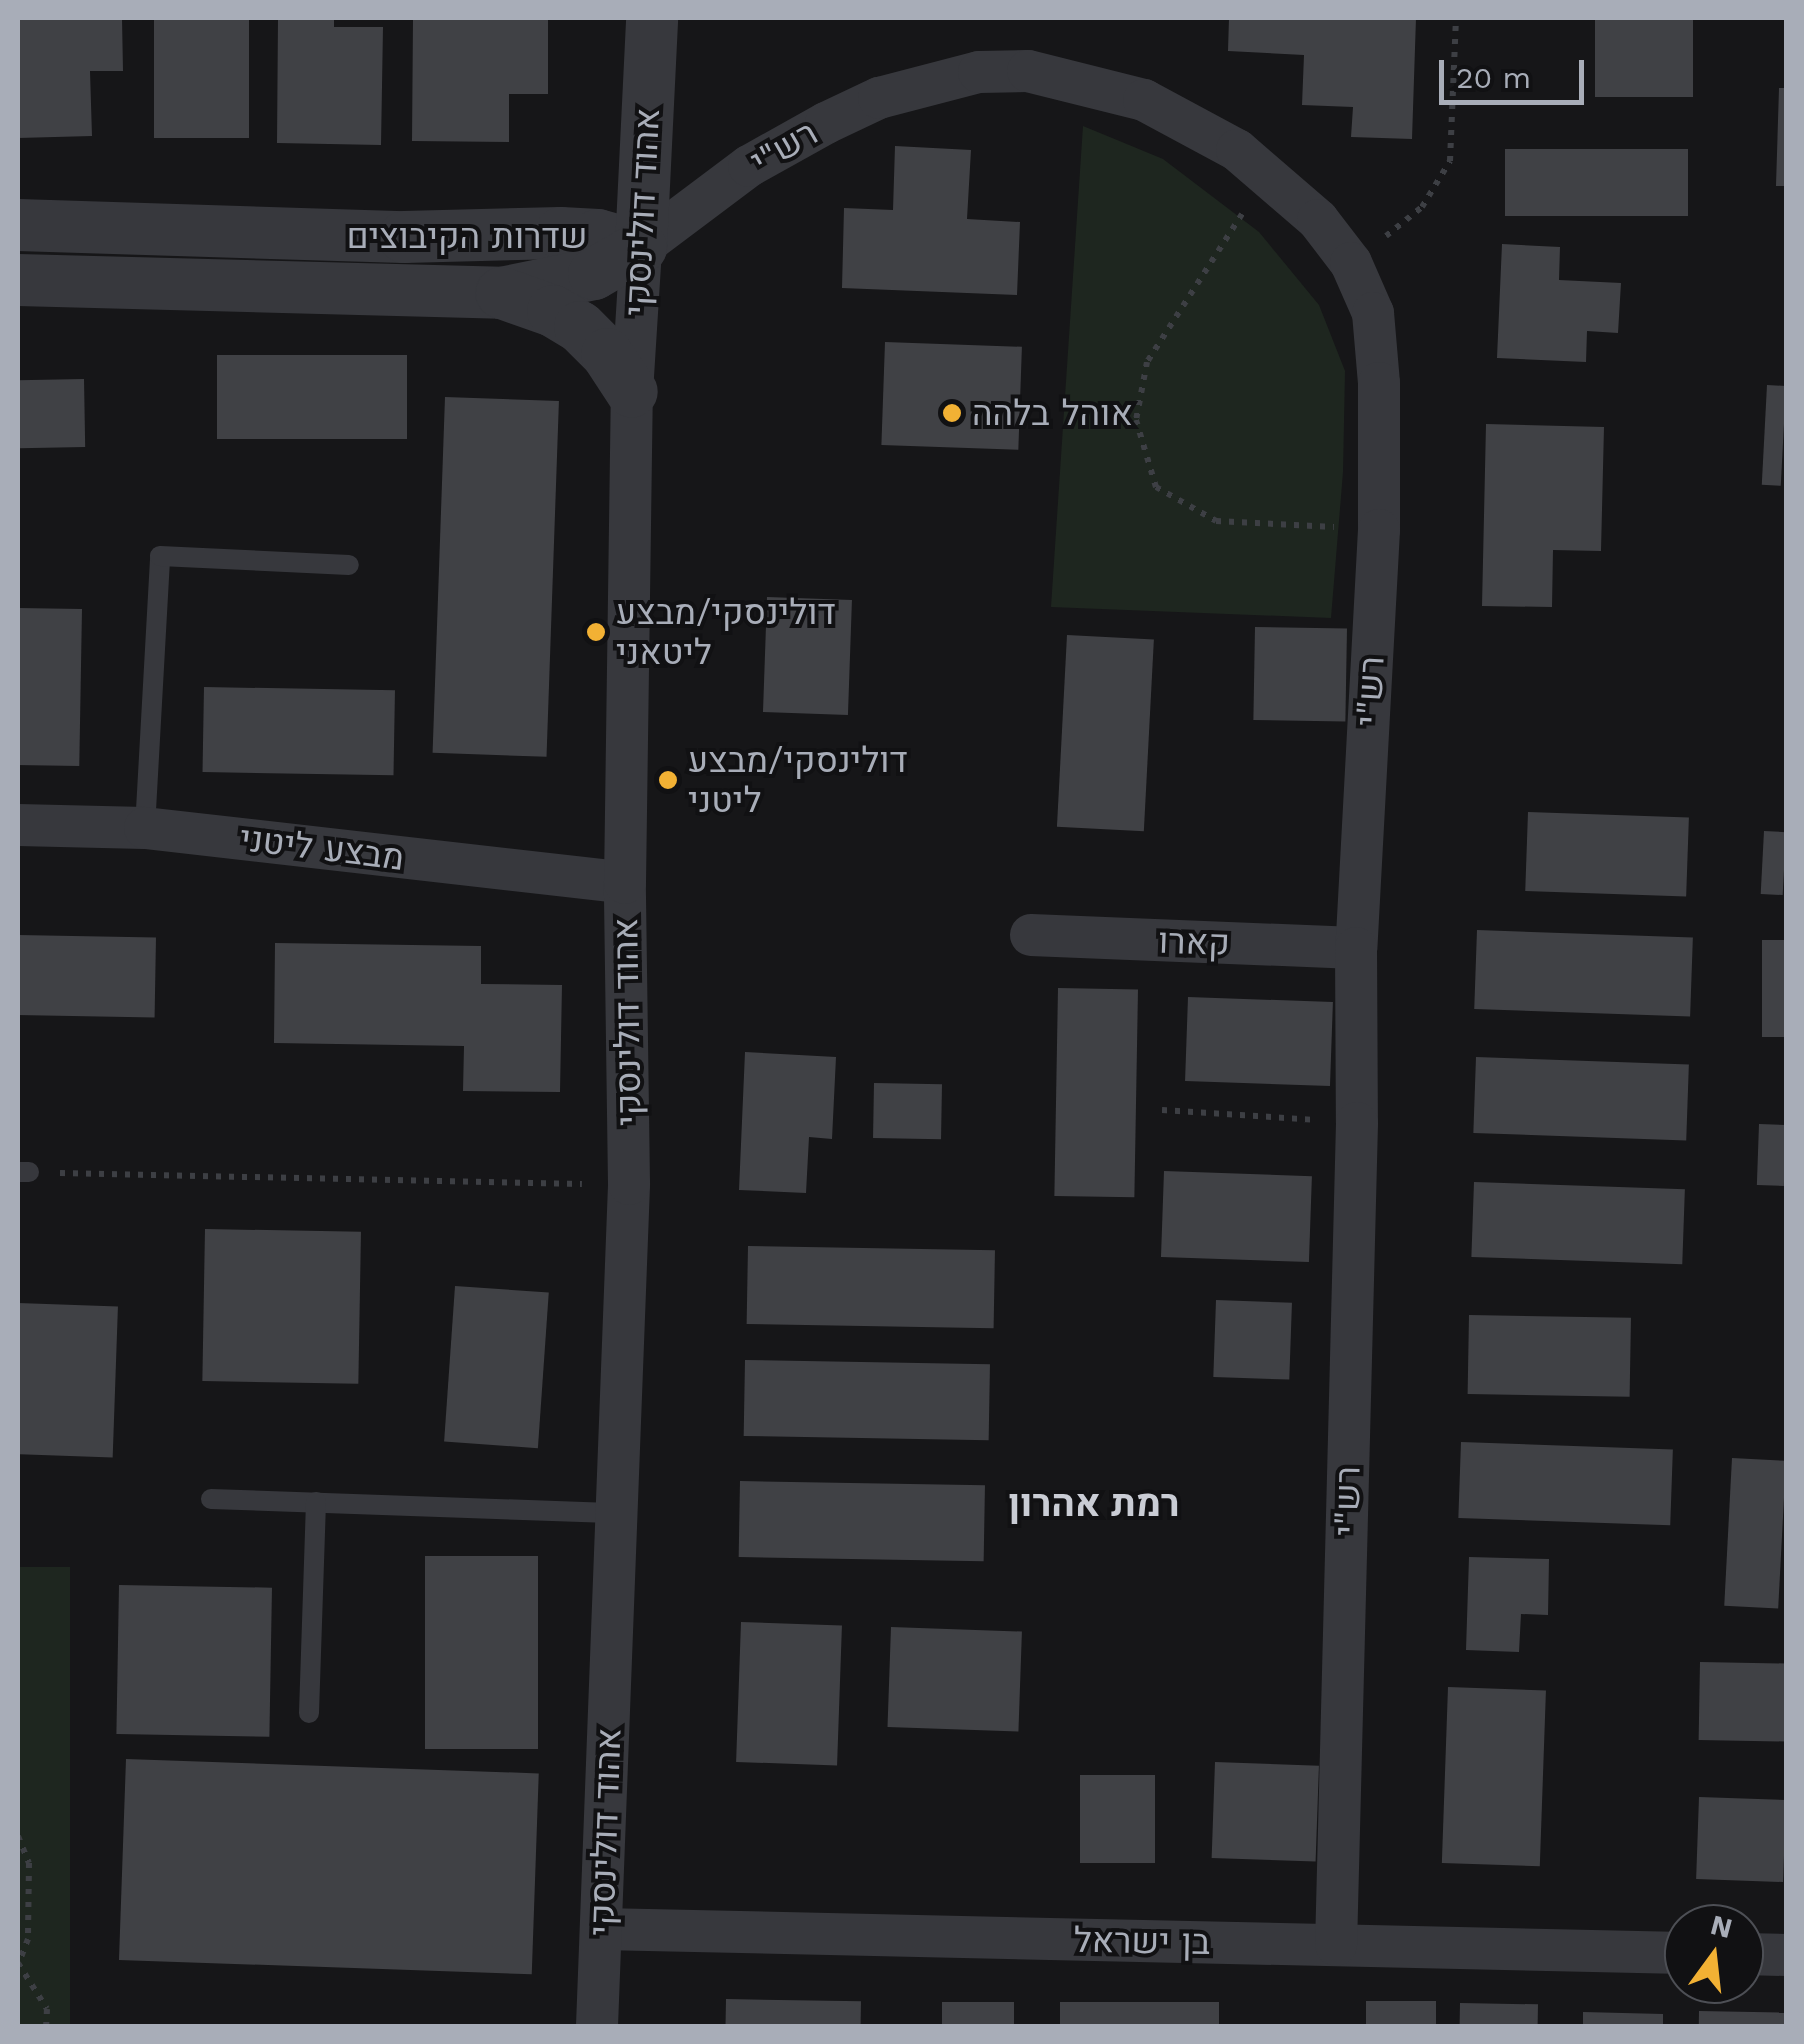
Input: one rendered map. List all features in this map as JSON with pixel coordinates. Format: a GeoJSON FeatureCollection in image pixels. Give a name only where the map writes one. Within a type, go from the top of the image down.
{"type":"FeatureCollection","features":[{"type":"Feature","properties":{"kind":"street","name":"אהוד דולינסקי"},"geometry":{"type":"LineString","coordinates":[[598,2026],[628,1184],[625,883],[632,392],[652,18]]}},
{"type":"Feature","properties":{"kind":"street","name":"רש\"י"},"geometry":{"type":"LineString","coordinates":[[641,246],[749,166],[826,123],[896,92],[979,72],[1028,71],[1144,100],[1236,150],[1318,220],[1352,263],[1373,313],[1379,383],[1379,530],[1356,948],[1356,1123],[1336,1945]]}},
{"type":"Feature","properties":{"kind":"street","name":"שדרות הקיבוצים"},"geometry":{"type":"LineString","coordinates":[[18,225],[404,236],[561,233],[598,235],[641,246]]}},
{"type":"Feature","properties":{"kind":"street","name":"שדרות הקיבוצים"},"geometry":{"type":"LineString","coordinates":[[18,280],[501,293],[594,274],[641,246]]}},
{"type":"Feature","properties":{"kind":"street"},"geometry":{"type":"LineString","coordinates":[[501,293],[553,311],[580,328],[607,354],[632,392]]}},
{"type":"Feature","properties":{"kind":"street","name":"מבצע ליטני"},"geometry":{"type":"LineString","coordinates":[[18,825],[145,828],[625,883]]}},
{"type":"Feature","properties":{"kind":"street","name":"קארו"},"geometry":{"type":"LineString","coordinates":[[1031,935],[1356,948]]}},
{"type":"Feature","properties":{"kind":"street","name":"בן ישראל"},"geometry":{"type":"LineString","coordinates":[[600,1929],[1664,1952]]}},
{"type":"Feature","properties":{"kind":"lane"},"geometry":{"type":"LineString","coordinates":[[145,828],[160,556],[350,564]]}},
{"type":"Feature","properties":{"kind":"lane"},"geometry":{"type":"LineString","coordinates":[[211,1499],[618,1512]]}},
{"type":"Feature","properties":{"kind":"lane"},"geometry":{"type":"LineString","coordinates":[[309,1713],[316,1502]]}},
{"type":"Feature","properties":{"kind":"path"},"geometry":{"type":"LineString","coordinates":[[1352,263],[1422,207],[1450,161],[1456,18]]}},
{"type":"Feature","properties":{"kind":"path"},"geometry":{"type":"LineString","coordinates":[[1267,175],[1147,362],[1136,420],[1150,470],[1156,486],[1216,521],[1379,530]]}},
{"type":"Feature","properties":{"kind":"path"},"geometry":{"type":"LineString","coordinates":[[1162,1110],[1356,1123]]}},
{"type":"Feature","properties":{"kind":"path"},"geometry":{"type":"LineString","coordinates":[[23,1172],[628,1184]]}},
{"type":"Feature","properties":{"kind":"path"},"geometry":{"type":"LineString","coordinates":[[18,1836],[29,1863],[28,1939],[18,1964],[47,2009],[46,2026]]}},
{"type":"Feature","properties":{"kind":"shaded area"},"geometry":{"type":"Polygon","coordinates":[[[1083,126],[1163,159],[1259,232],[1319,305],[1345,371],[1343,472],[1331,618],[1051,607],[1083,126]]]}},
{"type":"Feature","properties":{"kind":"shaded area"},"geometry":{"type":"Polygon","coordinates":[[[18,1567],[70,1567],[70,2026],[18,2026],[18,1567]]]}},
{"type":"Feature","properties":{"kind":"building"},"geometry":{"type":"Polygon","coordinates":[[[18,18],[122,18],[123,71],[90,71],[92,136],[18,138],[18,18]]]}},
{"type":"Feature","properties":{"kind":"building"},"geometry":{"type":"Polygon","coordinates":[[[154,18],[249,18],[249,138],[154,138],[154,18]]]}},
{"type":"Feature","properties":{"kind":"building"},"geometry":{"type":"Polygon","coordinates":[[[278,18],[334,18],[334,27],[383,27],[381,145],[277,143],[278,18]]]}},
{"type":"Feature","properties":{"kind":"building"},"geometry":{"type":"Polygon","coordinates":[[[413,18],[548,18],[548,94],[509,94],[509,142],[412,141],[413,18]]]}},
{"type":"Feature","properties":{"kind":"building"},"geometry":{"type":"Polygon","coordinates":[[[1229,18],[1416,18],[1412,139],[1351,137],[1353,107],[1302,105],[1304,55],[1228,51],[1229,18]]]}},
{"type":"Feature","properties":{"kind":"building"},"geometry":{"type":"Polygon","coordinates":[[[1595,18],[1693,18],[1693,97],[1595,97],[1595,18]]]}},
{"type":"Feature","properties":{"kind":"building"},"geometry":{"type":"Polygon","coordinates":[[[1779,88],[1786,88],[1786,186],[1776,186],[1779,88]]]}},
{"type":"Feature","properties":{"kind":"building"},"geometry":{"type":"Polygon","coordinates":[[[895,146],[971,150],[967,219],[1020,222],[1017,295],[842,288],[844,208],[893,210],[895,146]]]}},
{"type":"Feature","properties":{"kind":"building"},"geometry":{"type":"Polygon","coordinates":[[[1505,149],[1688,149],[1688,216],[1505,216],[1505,149]]]}},
{"type":"Feature","properties":{"kind":"building"},"geometry":{"type":"Polygon","coordinates":[[[1502,244],[1560,247],[1559,280],[1621,283],[1618,333],[1587,331],[1586,362],[1497,358],[1502,244]]]}},
{"type":"Feature","properties":{"kind":"building","name":"אוהל בלהה"},"geometry":{"type":"Polygon","coordinates":[[[885,342],[1022,347],[1018,450],[881,445],[885,342]]]}},
{"type":"Feature","properties":{"kind":"building"},"geometry":{"type":"Polygon","coordinates":[[[217,355],[407,355],[407,439],[217,439],[217,355]]]}},
{"type":"Feature","properties":{"kind":"building"},"geometry":{"type":"Polygon","coordinates":[[[84,379],[85,447],[19,448],[18,380],[84,379]]]}},
{"type":"Feature","properties":{"kind":"building"},"geometry":{"type":"Polygon","coordinates":[[[1767,385],[1786,386],[1781,486],[1762,485],[1767,385]]]}},
{"type":"Feature","properties":{"kind":"building"},"geometry":{"type":"Polygon","coordinates":[[[445,397],[559,401],[547,757],[433,753],[445,397]]]}},
{"type":"Feature","properties":{"kind":"building"},"geometry":{"type":"Polygon","coordinates":[[[1486,424],[1604,427],[1601,551],[1553,550],[1552,607],[1482,606],[1486,424]]]}},
{"type":"Feature","properties":{"kind":"building"},"geometry":{"type":"Polygon","coordinates":[[[767,597],[852,600],[848,715],[763,712],[767,597]]]}},
{"type":"Feature","properties":{"kind":"building"},"geometry":{"type":"Polygon","coordinates":[[[18,608],[82,609],[79,766],[18,765],[18,608]]]}},
{"type":"Feature","properties":{"kind":"building"},"geometry":{"type":"Polygon","coordinates":[[[1255,627],[1347,629],[1345,722],[1253,720],[1255,627]]]}},
{"type":"Feature","properties":{"kind":"building"},"geometry":{"type":"Polygon","coordinates":[[[1067,635],[1154,640],[1144,831],[1057,827],[1067,635]]]}},
{"type":"Feature","properties":{"kind":"building"},"geometry":{"type":"Polygon","coordinates":[[[204,687],[395,690],[393,775],[203,772],[204,687]]]}},
{"type":"Feature","properties":{"kind":"building"},"geometry":{"type":"Polygon","coordinates":[[[1528,812],[1689,818],[1686,897],[1525,891],[1528,812]]]}},
{"type":"Feature","properties":{"kind":"building"},"geometry":{"type":"Polygon","coordinates":[[[1764,831],[1786,832],[1783,895],[1761,894],[1764,831]]]}},
{"type":"Feature","properties":{"kind":"building"},"geometry":{"type":"Polygon","coordinates":[[[1477,930],[1693,938],[1690,1016],[1474,1009],[1477,930]]]}},
{"type":"Feature","properties":{"kind":"building"},"geometry":{"type":"Polygon","coordinates":[[[18,935],[156,937],[155,1017],[18,1015],[18,935]]]}},
{"type":"Feature","properties":{"kind":"building"},"geometry":{"type":"Polygon","coordinates":[[[1762,940],[1786,940],[1786,1037],[1762,1037],[1762,940]]]}},
{"type":"Feature","properties":{"kind":"building"},"geometry":{"type":"Polygon","coordinates":[[[275,943],[481,946],[481,984],[562,985],[560,1092],[463,1091],[464,1046],[274,1043],[275,943]]]}},
{"type":"Feature","properties":{"kind":"building"},"geometry":{"type":"Polygon","coordinates":[[[1058,988],[1138,989],[1134,1197],[1054,1196],[1058,988]]]}},
{"type":"Feature","properties":{"kind":"building"},"geometry":{"type":"Polygon","coordinates":[[[1188,997],[1333,1002],[1330,1086],[1185,1081],[1188,997]]]}},
{"type":"Feature","properties":{"kind":"building"},"geometry":{"type":"Polygon","coordinates":[[[745,1052],[836,1057],[832,1139],[809,1137],[806,1193],[739,1190],[745,1052]]]}},
{"type":"Feature","properties":{"kind":"building"},"geometry":{"type":"Polygon","coordinates":[[[1476,1057],[1689,1064],[1686,1140],[1473,1133],[1476,1057]]]}},
{"type":"Feature","properties":{"kind":"building"},"geometry":{"type":"Polygon","coordinates":[[[874,1083],[942,1084],[941,1139],[873,1138],[874,1083]]]}},
{"type":"Feature","properties":{"kind":"building"},"geometry":{"type":"Polygon","coordinates":[[[1759,1124],[1786,1125],[1784,1186],[1757,1185],[1759,1124]]]}},
{"type":"Feature","properties":{"kind":"building"},"geometry":{"type":"Polygon","coordinates":[[[1164,1171],[1312,1176],[1309,1262],[1161,1257],[1164,1171]]]}},
{"type":"Feature","properties":{"kind":"building"},"geometry":{"type":"Polygon","coordinates":[[[1474,1182],[1685,1189],[1682,1264],[1471,1257],[1474,1182]]]}},
{"type":"Feature","properties":{"kind":"building"},"geometry":{"type":"Polygon","coordinates":[[[205,1229],[361,1232],[358,1384],[202,1381],[205,1229]]]}},
{"type":"Feature","properties":{"kind":"building"},"geometry":{"type":"Polygon","coordinates":[[[748,1246],[995,1250],[994,1328],[747,1324],[748,1246]]]}},
{"type":"Feature","properties":{"kind":"building"},"geometry":{"type":"Polygon","coordinates":[[[455,1286],[549,1293],[538,1448],[444,1442],[455,1286]]]}},
{"type":"Feature","properties":{"kind":"building"},"geometry":{"type":"Polygon","coordinates":[[[1216,1300],[1292,1303],[1289,1380],[1213,1377],[1216,1300]]]}},
{"type":"Feature","properties":{"kind":"building"},"geometry":{"type":"Polygon","coordinates":[[[18,1303],[118,1306],[113,1457],[18,1454],[18,1303]]]}},
{"type":"Feature","properties":{"kind":"building"},"geometry":{"type":"Polygon","coordinates":[[[1469,1315],[1631,1318],[1630,1397],[1468,1394],[1469,1315]]]}},
{"type":"Feature","properties":{"kind":"building"},"geometry":{"type":"Polygon","coordinates":[[[745,1360],[990,1364],[989,1440],[744,1436],[745,1360]]]}},
{"type":"Feature","properties":{"kind":"building"},"geometry":{"type":"Polygon","coordinates":[[[1461,1442],[1673,1449],[1670,1525],[1458,1518],[1461,1442]]]}},
{"type":"Feature","properties":{"kind":"building"},"geometry":{"type":"Polygon","coordinates":[[[1732,1458],[1786,1461],[1778,1609],[1724,1606],[1732,1458]]]}},
{"type":"Feature","properties":{"kind":"building"},"geometry":{"type":"Polygon","coordinates":[[[740,1481],[985,1485],[984,1561],[739,1557],[740,1481]]]}},
{"type":"Feature","properties":{"kind":"building"},"geometry":{"type":"Polygon","coordinates":[[[425,1556],[538,1556],[538,1749],[425,1749],[425,1556]]]}},
{"type":"Feature","properties":{"kind":"building"},"geometry":{"type":"Polygon","coordinates":[[[1469,1557],[1549,1559],[1548,1615],[1521,1614],[1519,1652],[1466,1650],[1469,1557]]]}},
{"type":"Feature","properties":{"kind":"building"},"geometry":{"type":"Polygon","coordinates":[[[119,1585],[272,1588],[269,1737],[116,1734],[119,1585]]]}},
{"type":"Feature","properties":{"kind":"building"},"geometry":{"type":"Polygon","coordinates":[[[741,1622],[842,1626],[837,1765],[736,1762],[741,1622]]]}},
{"type":"Feature","properties":{"kind":"building"},"geometry":{"type":"Polygon","coordinates":[[[891,1627],[1022,1632],[1018,1732],[888,1727],[891,1627]]]}},
{"type":"Feature","properties":{"kind":"building"},"geometry":{"type":"Polygon","coordinates":[[[1700,1662],[1786,1664],[1785,1741],[1699,1740],[1700,1662]]]}},
{"type":"Feature","properties":{"kind":"building"},"geometry":{"type":"Polygon","coordinates":[[[1448,1687],[1546,1690],[1540,1866],[1442,1863],[1448,1687]]]}},
{"type":"Feature","properties":{"kind":"building"},"geometry":{"type":"Polygon","coordinates":[[[126,1759],[539,1773],[532,1974],[119,1960],[126,1759]]]}},
{"type":"Feature","properties":{"kind":"building"},"geometry":{"type":"Polygon","coordinates":[[[1215,1762],[1319,1766],[1316,1862],[1212,1858],[1215,1762]]]}},
{"type":"Feature","properties":{"kind":"building"},"geometry":{"type":"Polygon","coordinates":[[[1080,1775],[1155,1775],[1155,1863],[1080,1863],[1080,1775]]]}},
{"type":"Feature","properties":{"kind":"building"},"geometry":{"type":"Polygon","coordinates":[[[1699,1797],[1786,1800],[1783,1882],[1696,1879],[1699,1797]]]}},
{"type":"Feature","properties":{"kind":"building"},"geometry":{"type":"Polygon","coordinates":[[[726,1999],[861,2001],[861,2026],[726,2026],[726,1999]]]}},
{"type":"Feature","properties":{"kind":"building"},"geometry":{"type":"Polygon","coordinates":[[[1366,2001],[1436,2001],[1436,2026],[1366,2026],[1366,2001]]]}},
{"type":"Feature","properties":{"kind":"building"},"geometry":{"type":"Polygon","coordinates":[[[942,2002],[1014,2002],[1014,2026],[942,2026],[942,2002]]]}},
{"type":"Feature","properties":{"kind":"building"},"geometry":{"type":"Polygon","coordinates":[[[1060,2002],[1219,2002],[1219,2026],[1060,2026],[1060,2002]]]}},
{"type":"Feature","properties":{"kind":"building"},"geometry":{"type":"Polygon","coordinates":[[[1460,2003],[1538,2004],[1538,2026],[1460,2026],[1460,2003]]]}},
{"type":"Feature","properties":{"kind":"building"},"geometry":{"type":"Polygon","coordinates":[[[1699,2011],[1786,2013],[1786,2026],[1699,2026],[1699,2011]]]}},
{"type":"Feature","properties":{"kind":"building"},"geometry":{"type":"Polygon","coordinates":[[[1583,2012],[1663,2014],[1663,2026],[1583,2026],[1583,2012]]]}},
{"type":"Feature","properties":{"kind":"place","name":"אוהל בלהה"},"geometry":{"type":"Point","coordinates":[952,413]}},
{"type":"Feature","properties":{"kind":"place","name":"דולינסקי/מבצע ליטאני"},"geometry":{"type":"Point","coordinates":[596,632]}},
{"type":"Feature","properties":{"kind":"place","name":"דולינסקי/מבצע ליטני"},"geometry":{"type":"Point","coordinates":[668,780]}},
{"type":"Feature","properties":{"kind":"district","name":"רמת אהרון"},"geometry":{"type":"Point","coordinates":[1094,1504]}}]}
